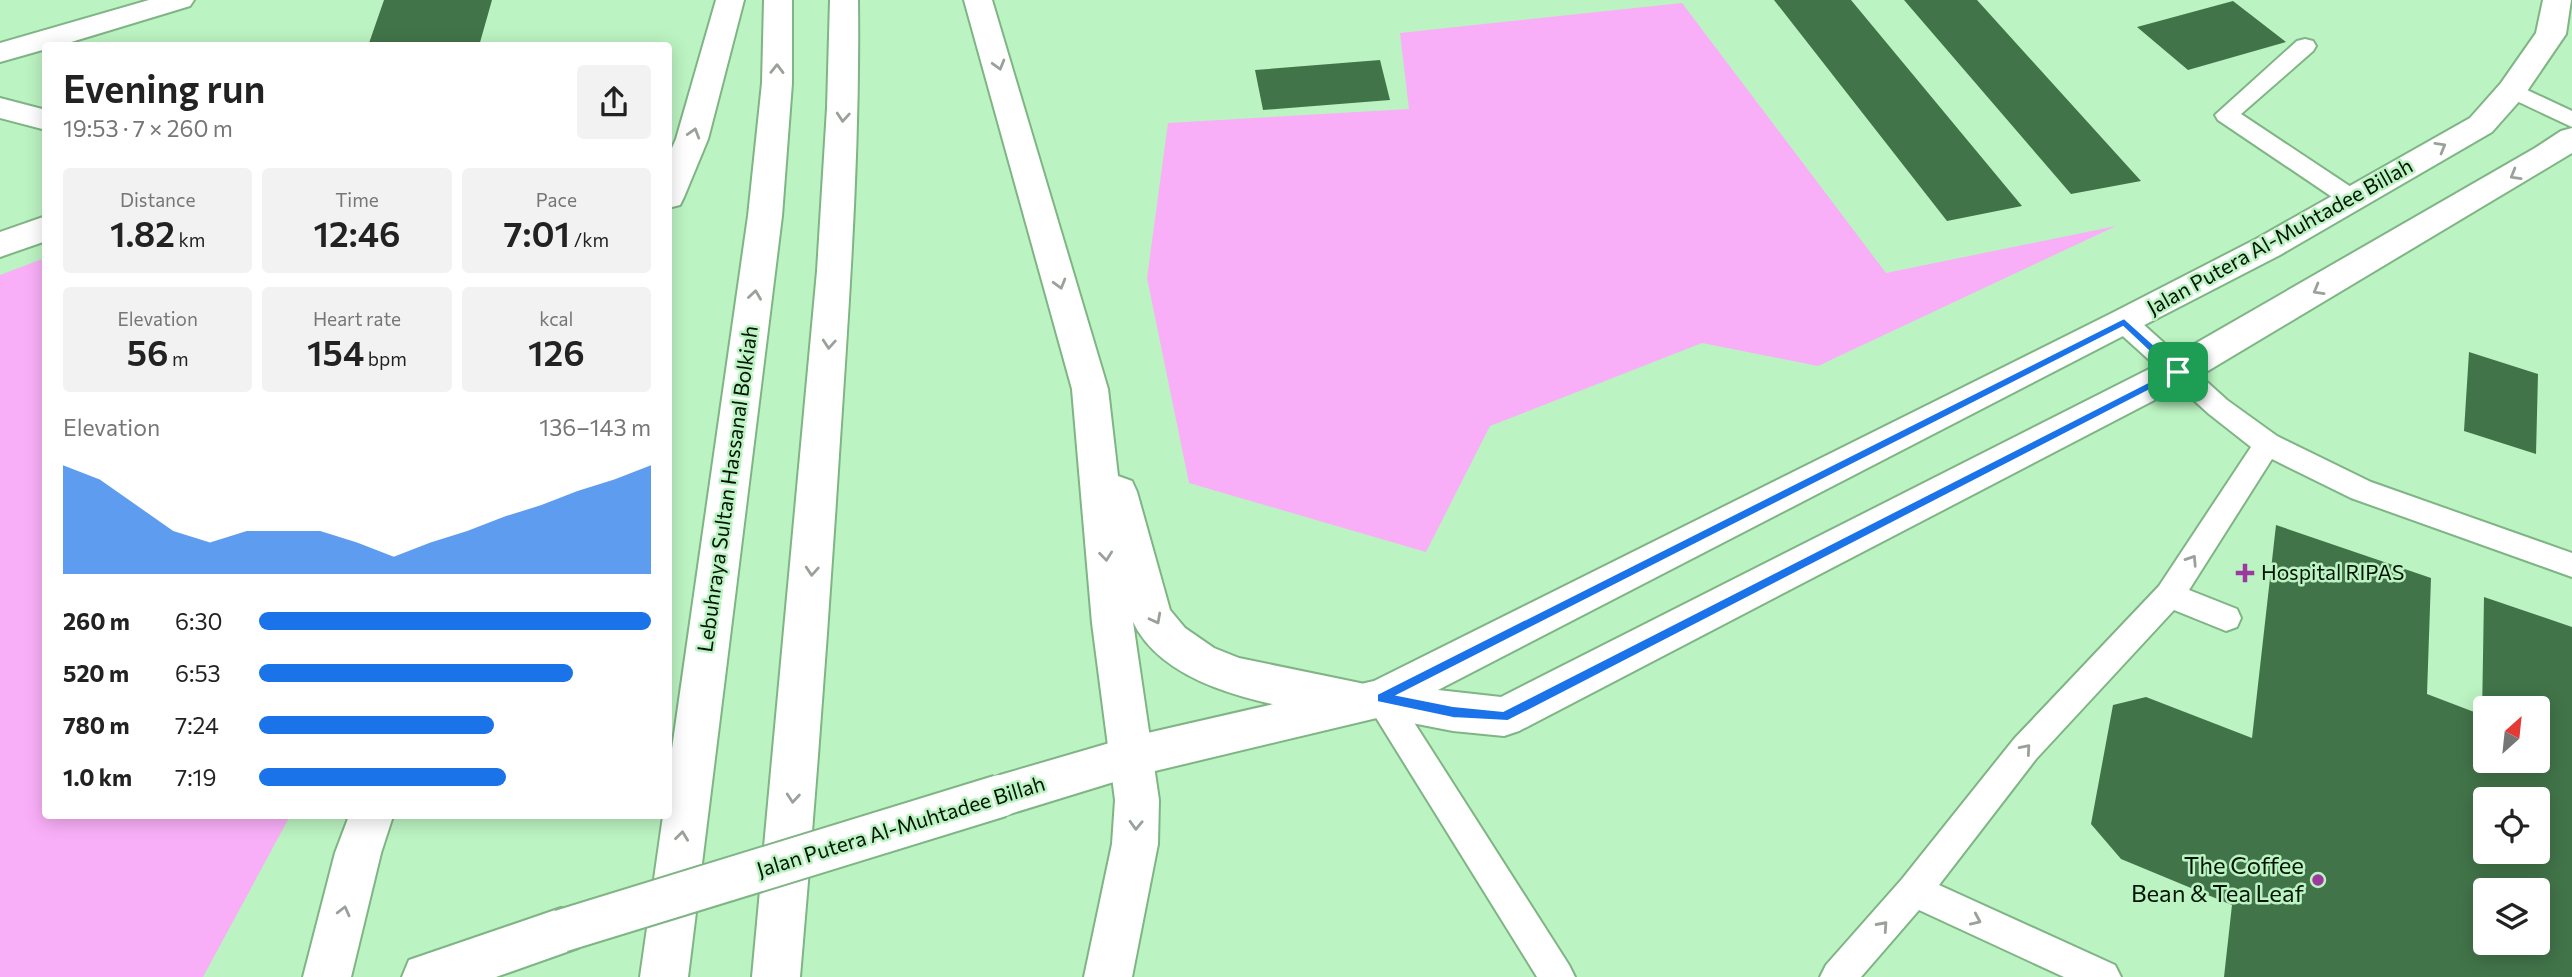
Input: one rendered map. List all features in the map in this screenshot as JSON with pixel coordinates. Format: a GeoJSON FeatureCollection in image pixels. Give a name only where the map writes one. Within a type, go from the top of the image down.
{"type":"FeatureCollection","features":[{"type":"Feature","properties":{"kind":"main road"},"geometry":{"type":"LineString","coordinates":[[0,53],[180,0]]}},
{"type":"Feature","properties":{"kind":"main road"},"geometry":{"type":"LineString","coordinates":[[672,187],[692,139],[730,0]]}},
{"type":"Feature","properties":{"kind":"main road","name":"Lebuhraya Sultan Hassanal Bolkiah"},"geometry":{"type":"LineString","coordinates":[[664,977],[765,216],[777,83],[778,0]]}},
{"type":"Feature","properties":{"kind":"main road"},"geometry":{"type":"LineString","coordinates":[[776,977],[797,764],[828,358],[845,80],[844,0]]}},
{"type":"Feature","properties":{"kind":"main road"},"geometry":{"type":"LineString","coordinates":[[978,0],[1090,389],[1152,618],[1170,642],[1199,661],[1237,676],[1370,700]]}},
{"type":"Feature","properties":{"kind":"main road","name":"Jalan Putera Al-Muhtadee Billah"},"geometry":{"type":"LineString","coordinates":[[426,977],[561,931],[1130,757],[1370,700],[2124,322],[2268,247],[2481,125],[2512,90],[2551,34],[2557,0]]}},
{"type":"Feature","properties":{"kind":"main road"},"geometry":{"type":"LineString","coordinates":[[0,108],[42,119]]}},
{"type":"Feature","properties":{"kind":"main road","name":"Jalan Putera Al-Muhtadee Billah"},"geometry":{"type":"LineString","coordinates":[[1370,700],[1504,717],[2178,372],[2546,156],[2572,138]]}},
{"type":"Feature","properties":{"kind":"main road"},"geometry":{"type":"LineString","coordinates":[[0,245],[42,229]]}},
{"type":"Feature","properties":{"kind":"main road"},"geometry":{"type":"LineString","coordinates":[[1090,389],[1112,624],[1137,800],[1135,844],[1108,977]]}},
{"type":"Feature","properties":{"kind":"main road"},"geometry":{"type":"LineString","coordinates":[[327,977],[358,853],[370,819]]}},
{"type":"Feature","properties":{"kind":"lane"},"geometry":{"type":"LineString","coordinates":[[2305,47],[2226,115],[2353,199]]}},
{"type":"Feature","properties":{"kind":"lane"},"geometry":{"type":"LineString","coordinates":[[2512,90],[2572,120]]}},
{"type":"Feature","properties":{"kind":"lane"},"geometry":{"type":"LineString","coordinates":[[2124,322],[2178,372],[2267,444],[2361,490],[2572,565]]}},
{"type":"Feature","properties":{"kind":"lane"},"geometry":{"type":"LineString","coordinates":[[1838,977],[1914,891],[2025,749],[2169,595],[2267,444]]}},
{"type":"Feature","properties":{"kind":"lane"},"geometry":{"type":"LineString","coordinates":[[2169,595],[2226,618]]}},
{"type":"Feature","properties":{"kind":"lane"},"geometry":{"type":"LineString","coordinates":[[1370,700],[1558,977]]}},
{"type":"Feature","properties":{"kind":"lane"},"geometry":{"type":"LineString","coordinates":[[1914,891],[2102,977]]}},
{"type":"Feature","properties":{"kind":"shaded area"},"geometry":{"type":"Polygon","coordinates":[[[1682,3],[1886,273],[2116,226],[1818,366],[1702,343],[1490,426],[1426,552],[1189,483],[1147,278],[1168,123],[1409,109],[1400,33],[1682,3]]]}},
{"type":"Feature","properties":{"kind":"shaded area"},"geometry":{"type":"Polygon","coordinates":[[[42,259],[42,819],[288,819],[203,977],[0,977],[0,275],[42,259]]]}},
{"type":"Feature","properties":{"kind":"building"},"geometry":{"type":"Polygon","coordinates":[[[384,0],[492,0],[480,42],[369,42],[384,0]]]}},
{"type":"Feature","properties":{"kind":"building"},"geometry":{"type":"Polygon","coordinates":[[[1774,0],[1851,0],[2022,206],[1947,221],[1774,0]]]}},
{"type":"Feature","properties":{"kind":"building"},"geometry":{"type":"Polygon","coordinates":[[[1904,0],[1977,0],[2141,181],[2071,194],[1904,0]]]}},
{"type":"Feature","properties":{"kind":"building"},"geometry":{"type":"Polygon","coordinates":[[[2233,1],[2286,42],[2188,70],[2137,27],[2233,1]]]}},
{"type":"Feature","properties":{"kind":"building"},"geometry":{"type":"Polygon","coordinates":[[[1380,60],[1390,100],[1263,110],[1255,70],[1380,60]]]}},
{"type":"Feature","properties":{"kind":"building"},"geometry":{"type":"Polygon","coordinates":[[[2469,352],[2538,374],[2536,454],[2464,431],[2469,352]]]}},
{"type":"Feature","properties":{"kind":"building"},"geometry":{"type":"Polygon","coordinates":[[[2276,525],[2431,578],[2427,694],[2473,712],[2473,774],[2550,774],[2550,696],[2482,696],[2484,597],[2572,627],[2572,977],[2224,977],[2232,905],[2121,859],[2091,824],[2113,705],[2146,697],[2252,738],[2276,525]]]}},
{"type":"Feature","properties":{"kind":"place","name":"Hospital RIPAS"},"geometry":{"type":"Point","coordinates":[2245,573]}},
{"type":"Feature","properties":{"kind":"place","name":"The Coffee Bean & Tea Leaf"},"geometry":{"type":"Point","coordinates":[2318,880]}},
{"type":"Feature","properties":{"kind":"route"},"geometry":{"type":"LineString","coordinates":[[2124,322],[2178,372],[1504,717],[1453,712],[1381,698],[2124,322]]}}]}
